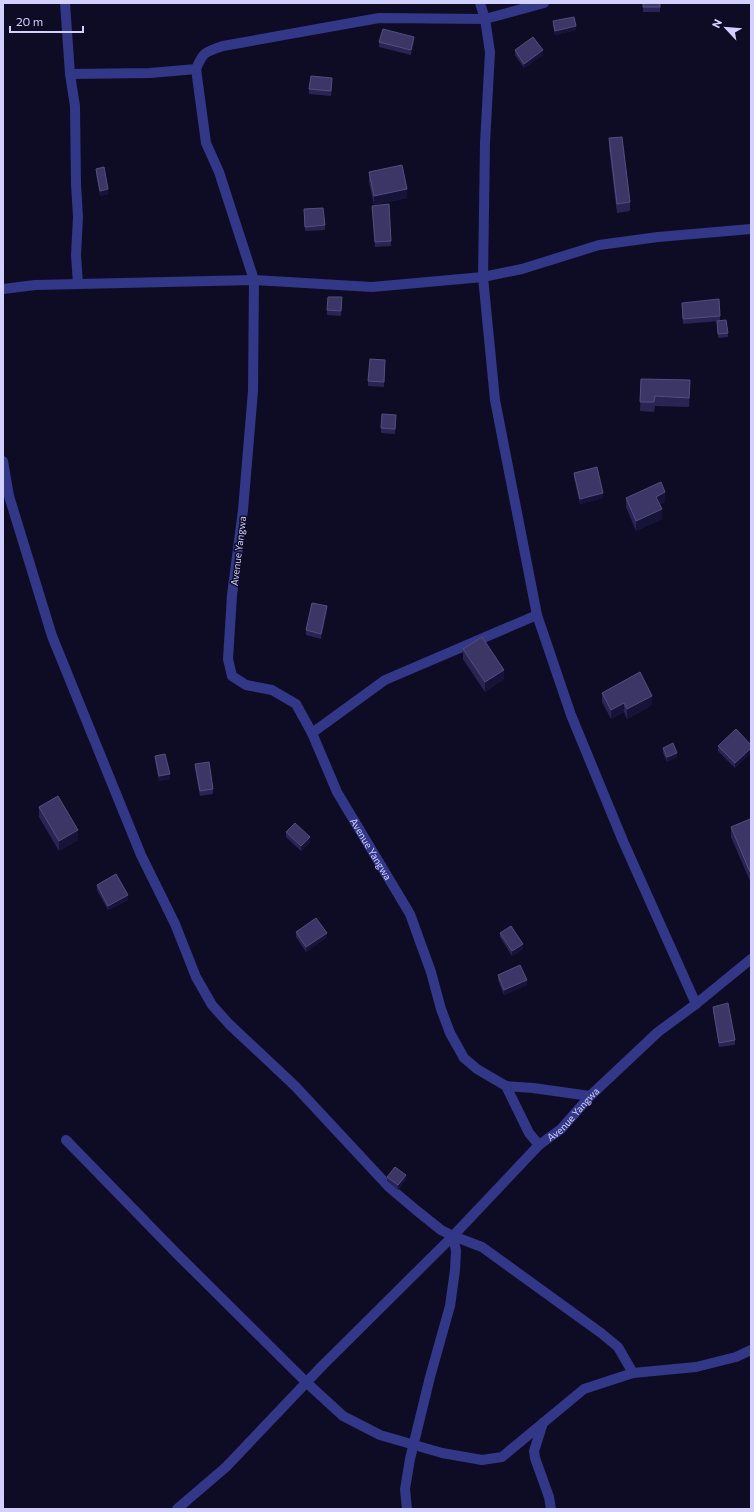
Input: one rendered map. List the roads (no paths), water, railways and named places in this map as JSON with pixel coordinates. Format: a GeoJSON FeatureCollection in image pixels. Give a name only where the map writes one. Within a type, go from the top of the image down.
{"type":"FeatureCollection","features":[{"type":"Feature","properties":{"kind":"street"},"geometry":{"type":"LineString","coordinates":[[65,3],[70,74],[75,106],[78,218],[76,255],[78,284]]}},
{"type":"Feature","properties":{"kind":"street"},"geometry":{"type":"LineString","coordinates":[[480,3],[485,19],[490,52],[485,142],[484,277],[495,400],[537,615],[574,722],[623,841],[696,1004]]}},
{"type":"Feature","properties":{"kind":"street"},"geometry":{"type":"LineString","coordinates":[[70,74],[196,69],[206,52],[222,46],[379,18],[485,19],[544,3]]}},
{"type":"Feature","properties":{"kind":"street","name":"Avenue Yangwa"},"geometry":{"type":"LineString","coordinates":[[196,69],[206,143],[222,179],[254,280],[253,391],[243,510],[232,595],[228,659],[232,676],[246,685],[272,690],[296,704],[312,733],[337,792],[410,914],[432,972],[441,1009],[450,1033],[464,1058],[476,1069],[506,1086],[529,1133],[539,1145],[561,1129],[590,1096],[658,1032],[751,960]]}},
{"type":"Feature","properties":{"kind":"street"},"geometry":{"type":"LineString","coordinates":[[3,289],[35,285],[254,280],[372,287],[484,277],[522,269],[599,245],[658,236],[751,229]]}},
{"type":"Feature","properties":{"kind":"street"},"geometry":{"type":"LineString","coordinates":[[3,461],[9,496],[52,636],[141,855],[175,924],[196,977],[212,1004],[230,1024],[295,1086],[390,1188],[441,1230],[482,1247],[601,1333],[618,1347],[633,1373]]}},
{"type":"Feature","properties":{"kind":"street"},"geometry":{"type":"LineString","coordinates":[[312,733],[385,680],[537,615]]}},
{"type":"Feature","properties":{"kind":"street"},"geometry":{"type":"LineString","coordinates":[[506,1086],[533,1088],[590,1096]]}},
{"type":"Feature","properties":{"kind":"street"},"geometry":{"type":"LineString","coordinates":[[66,1140],[178,1255],[307,1383],[343,1416],[380,1435],[413,1446],[482,1460],[502,1457],[584,1389],[633,1373],[696,1367],[736,1357],[751,1350]]}},
{"type":"Feature","properties":{"kind":"street"},"geometry":{"type":"LineString","coordinates":[[178,1509],[226,1467],[453,1236],[539,1145]]}},
{"type":"Feature","properties":{"kind":"street"},"geometry":{"type":"LineString","coordinates":[[407,1509],[405,1489],[413,1446],[450,1306],[456,1251],[453,1236]]}},
{"type":"Feature","properties":{"kind":"street"},"geometry":{"type":"LineString","coordinates":[[543,1423],[534,1450],[535,1458],[549,1497],[551,1509]]}}]}
